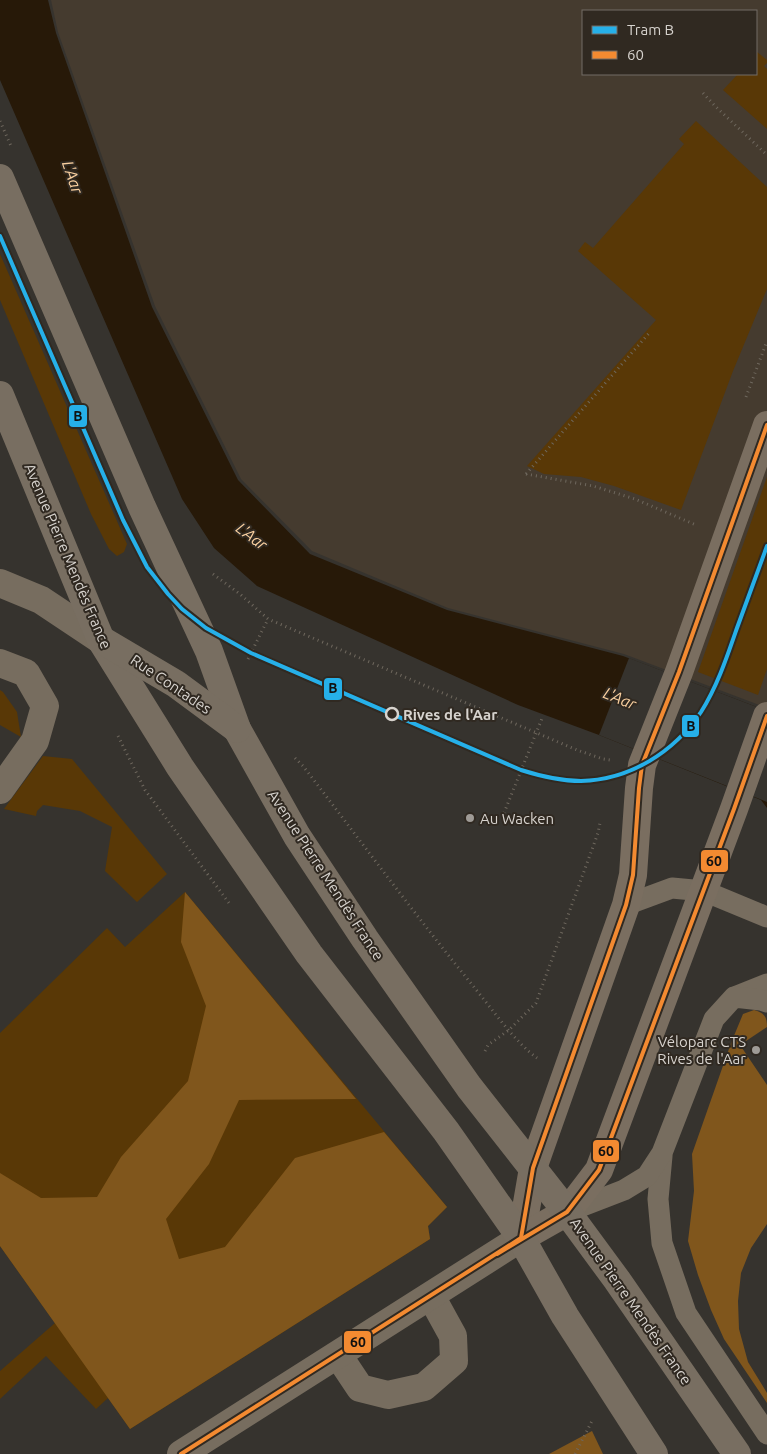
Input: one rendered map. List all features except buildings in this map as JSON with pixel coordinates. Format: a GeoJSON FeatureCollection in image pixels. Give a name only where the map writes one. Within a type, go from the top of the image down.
{"type":"FeatureCollection","features":[{"type":"Feature","properties":{"kind":"main road","name":"Avenue Pierre Mendès France"},"geometry":{"type":"LineString","coordinates":[[0,178],[142,507],[209,651],[237,729],[297,836],[365,939],[469,1087],[567,1212],[673,1360],[737,1454]]}},
{"type":"Feature","properties":{"kind":"main road","name":"Avenue Pierre Mendès France"},"geometry":{"type":"LineString","coordinates":[[0,395],[101,640],[186,778],[309,954],[446,1131],[521,1238],[565,1316],[654,1454]]}},
{"type":"Feature","properties":{"kind":"main road"},"geometry":{"type":"LineString","coordinates":[[521,1238],[533,1168],[626,905],[633,875],[639,788],[630,762],[679,672],[767,425]]}},
{"type":"Feature","properties":{"kind":"main road","name":"Rue Contades"},"geometry":{"type":"LineString","coordinates":[[101,640],[176,684],[237,729]]}},
{"type":"Feature","properties":{"kind":"main road"},"geometry":{"type":"LineString","coordinates":[[521,1238],[567,1212],[599,1170],[704,891],[767,716]]}},
{"type":"Feature","properties":{"kind":"street","name":"Rue Contades"},"geometry":{"type":"LineString","coordinates":[[0,583],[41,600],[101,640]]}},
{"type":"Feature","properties":{"kind":"street"},"geometry":{"type":"LineString","coordinates":[[0,663],[26,673],[45,706],[35,741],[0,790]]}},
{"type":"Feature","properties":{"kind":"street"},"geometry":{"type":"LineString","coordinates":[[181,1454],[521,1238]]}},
{"type":"Feature","properties":{"kind":"street"},"geometry":{"type":"LineString","coordinates":[[338,1355],[360,1388],[388,1395],[424,1387],[454,1361],[453,1336],[431,1296]]}},
{"type":"Feature","properties":{"kind":"lane"},"geometry":{"type":"LineString","coordinates":[[626,905],[672,888],[704,891],[767,916]]}},
{"type":"Feature","properties":{"kind":"lane"},"geometry":{"type":"LineString","coordinates":[[567,1212],[624,1190],[647,1176],[662,1153],[714,1019],[734,997],[767,984]]}},
{"type":"Feature","properties":{"kind":"lane"},"geometry":{"type":"LineString","coordinates":[[734,997],[767,1002]]}},
{"type":"Feature","properties":{"kind":"lane"},"geometry":{"type":"LineString","coordinates":[[662,1153],[658,1198],[662,1243],[686,1313],[767,1434]]}},
{"type":"Feature","properties":{"kind":"path"},"geometry":{"type":"LineString","coordinates":[[703,93],[767,155]]}},
{"type":"Feature","properties":{"kind":"path"},"geometry":{"type":"LineString","coordinates":[[650,332],[526,474],[592,486],[635,499],[699,526]]}},
{"type":"Feature","properties":{"kind":"path"},"geometry":{"type":"LineString","coordinates":[[247,661],[268,619],[577,750],[603,760],[630,762]]}},
{"type":"Feature","properties":{"kind":"path"},"geometry":{"type":"LineString","coordinates":[[504,813],[543,716]]}},
{"type":"Feature","properties":{"kind":"path"},"geometry":{"type":"LineString","coordinates":[[290,754],[303,766],[439,944],[510,1030],[536,1003],[598,832]]}},
{"type":"Feature","properties":{"kind":"path"},"geometry":{"type":"LineString","coordinates":[[575,1454],[597,1413]]}},
{"type":"Feature","properties":{"kind":"shaded area"},"geometry":{"type":"Polygon","coordinates":[[[51,0],[767,0],[767,708],[624,654],[448,608],[312,551],[241,479],[155,306],[58,32],[51,0]]]}},
{"type":"Feature","properties":{"kind":"shaded area"},"geometry":{"type":"Polygon","coordinates":[[[757,52],[767,60],[764,66],[767,69],[767,129],[723,90],[737,75],[757,75],[757,52]]]}},
{"type":"Feature","properties":{"kind":"shaded area"},"geometry":{"type":"Polygon","coordinates":[[[696,121],[767,187],[767,289],[733,371],[681,510],[614,486],[581,477],[544,474],[527,466],[656,320],[578,251],[585,242],[593,248],[684,144],[679,139],[696,121]]]}},
{"type":"Feature","properties":{"kind":"shaded area"},"geometry":{"type":"Polygon","coordinates":[[[0,254],[127,544],[124,552],[117,556],[109,549],[91,514],[0,300],[0,254]]]}},
{"type":"Feature","properties":{"kind":"shaded area"},"geometry":{"type":"Polygon","coordinates":[[[767,477],[767,669],[758,695],[698,672],[767,477]]]}},
{"type":"Feature","properties":{"kind":"shaded area"},"geometry":{"type":"Polygon","coordinates":[[[0,690],[17,712],[21,737],[0,725],[0,690]]]}},
{"type":"Feature","properties":{"kind":"shaded area"},"geometry":{"type":"Polygon","coordinates":[[[43,756],[72,759],[167,874],[137,902],[105,871],[112,827],[80,811],[43,805],[37,811],[36,816],[4,809],[43,756]]]}},
{"type":"Feature","properties":{"kind":"shaded area"},"geometry":{"type":"Polygon","coordinates":[[[185,892],[447,1207],[428,1226],[430,1239],[130,1429],[108,1398],[96,1409],[46,1356],[0,1399],[0,1371],[55,1323],[0,1246],[0,1033],[107,928],[125,947],[185,892]]]}},
{"type":"Feature","properties":{"kind":"shaded area"},"geometry":{"type":"Polygon","coordinates":[[[185,892],[356,1099],[239,1100],[209,1164],[166,1219],[179,1259],[225,1247],[295,1158],[384,1132],[447,1207],[428,1226],[430,1239],[130,1429],[0,1246],[0,1173],[41,1198],[97,1197],[121,1157],[188,1081],[206,1006],[181,942],[185,892]]]}},
{"type":"Feature","properties":{"kind":"shaded area"},"geometry":{"type":"Polygon","coordinates":[[[754,1010],[764,1016],[767,1027],[740,1045],[767,1085],[767,1224],[751,1248],[741,1273],[738,1301],[739,1329],[748,1362],[767,1393],[767,1403],[724,1339],[698,1275],[688,1241],[694,1191],[692,1154],[743,1014],[754,1010]]]}},
{"type":"Feature","properties":{"kind":"shaded area"},"geometry":{"type":"Polygon","coordinates":[[[592,1431],[603,1454],[549,1454],[592,1431]]]}},
{"type":"Feature","properties":{"kind":"water","name":"L'Aar"},"geometry":{"type":"Polygon","coordinates":[[[0,0],[48,0],[56,33],[152,307],[238,480],[310,554],[447,610],[623,656],[767,711],[767,808],[761,800],[599,735],[518,705],[257,586],[214,548],[182,499],[0,80],[0,0]]]}},
{"type":"Feature","properties":{"kind":"pier"},"geometry":{"type":"Polygon","coordinates":[[[629,658],[767,711],[767,802],[599,735],[629,658]]]}},
{"type":"Feature","properties":{"kind":"tram line","name":"B"},"geometry":{"type":"LineString","coordinates":[[0,236],[123,520],[147,567],[182,609],[206,628],[251,653],[521,770],[565,780],[599,779],[633,769],[649,761],[678,740],[701,712],[717,682],[767,546]]}},
{"type":"Feature","properties":{"kind":"transit line","name":"60"},"geometry":{"type":"LineString","coordinates":[[181,1454],[521,1238],[533,1168],[626,905],[633,875],[642,765],[679,672],[767,425]]}},
{"type":"Feature","properties":{"kind":"transit line","name":"60"},"geometry":{"type":"LineString","coordinates":[[497,1254],[567,1212],[599,1170],[767,716]]}},
{"type":"Feature","properties":{"kind":"place","name":"Rives de l'Aar"},"geometry":{"type":"Point","coordinates":[392,714]}},
{"type":"Feature","properties":{"kind":"place","name":"Au Wacken"},"geometry":{"type":"Point","coordinates":[470,818]}},
{"type":"Feature","properties":{"kind":"place","name":"Véloparc CTS Rives de l'Aar"},"geometry":{"type":"Point","coordinates":[756,1050]}}]}
